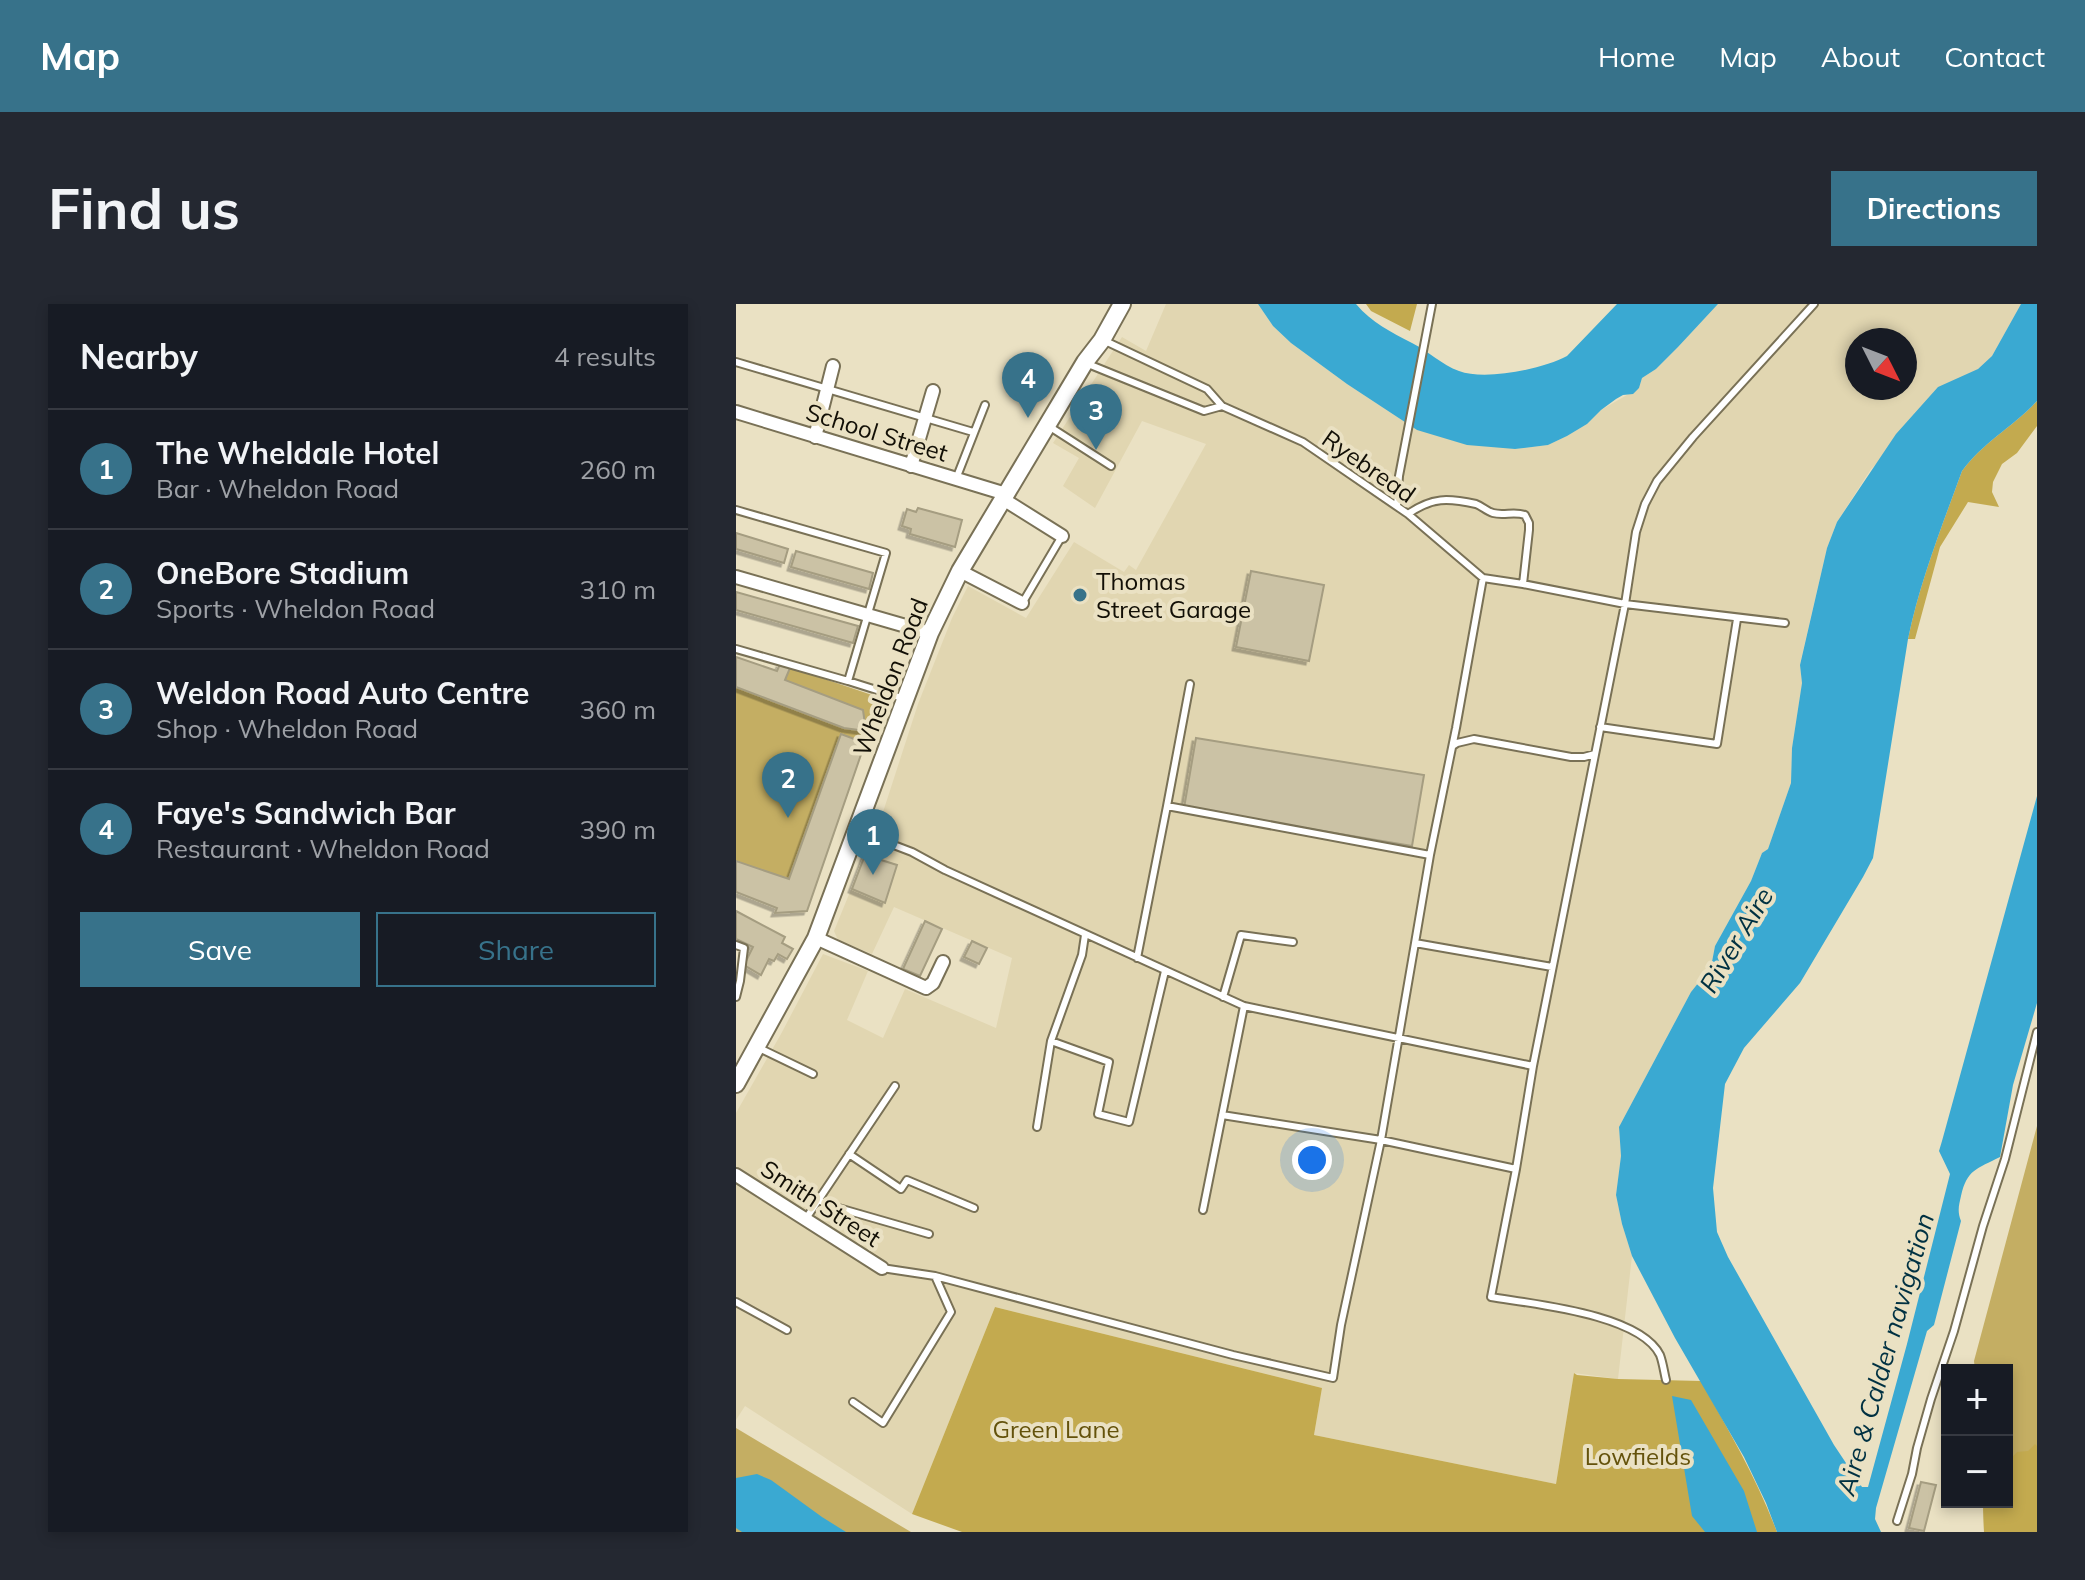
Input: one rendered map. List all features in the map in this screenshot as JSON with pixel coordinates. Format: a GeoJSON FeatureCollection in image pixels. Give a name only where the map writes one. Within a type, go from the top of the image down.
{"type":"FeatureCollection","features":[{"type":"Feature","properties":{"kind":"street","name":"Wheldon Road"},"geometry":{"type":"LineString","coordinates":[[736,1084],[816,938],[930,633],[960,571],[1122,304]]}},
{"type":"Feature","properties":{"kind":"street"},"geometry":{"type":"LineString","coordinates":[[815,437],[833,366]]}},
{"type":"Feature","properties":{"kind":"street"},"geometry":{"type":"LineString","coordinates":[[911,466],[933,391]]}},
{"type":"Feature","properties":{"kind":"street","name":"School Street"},"geometry":{"type":"LineString","coordinates":[[736,412],[1004,496],[1062,536]]}},
{"type":"Feature","properties":{"kind":"street"},"geometry":{"type":"LineString","coordinates":[[960,571],[1022,603]]}},
{"type":"Feature","properties":{"kind":"street"},"geometry":{"type":"LineString","coordinates":[[736,577],[930,633]]}},
{"type":"Feature","properties":{"kind":"street"},"geometry":{"type":"LineString","coordinates":[[816,938],[926,988],[933,983],[943,962]]}},
{"type":"Feature","properties":{"kind":"street","name":"Smith Street"},"geometry":{"type":"LineString","coordinates":[[736,1175],[882,1268]]}},
{"type":"Feature","properties":{"kind":"lane"},"geometry":{"type":"LineString","coordinates":[[1397,506],[1406,435],[1432,304]]}},
{"type":"Feature","properties":{"kind":"lane"},"geometry":{"type":"LineString","coordinates":[[1666,1380],[1660,1354],[1637,1331],[1582,1313],[1491,1297],[1552,967],[1625,604],[1636,532],[1645,504],[1657,481],[1693,437],[1814,304]]}},
{"type":"Feature","properties":{"kind":"lane","name":"Ryebread"},"geometry":{"type":"LineString","coordinates":[[1102,340],[1207,389],[1222,406],[1303,442],[1408,514],[1483,578]]}},
{"type":"Feature","properties":{"kind":"lane"},"geometry":{"type":"LineString","coordinates":[[736,362],[973,432]]}},
{"type":"Feature","properties":{"kind":"lane","name":"Ryebread"},"geometry":{"type":"LineString","coordinates":[[1085,362],[1204,411],[1222,406]]}},
{"type":"Feature","properties":{"kind":"lane"},"geometry":{"type":"LineString","coordinates":[[956,479],[985,405]]}},
{"type":"Feature","properties":{"kind":"lane"},"geometry":{"type":"LineString","coordinates":[[1047,425],[1111,466]]}},
{"type":"Feature","properties":{"kind":"lane"},"geometry":{"type":"LineString","coordinates":[[1408,514],[1426,502],[1439,500],[1480,505],[1489,512],[1504,515],[1516,512],[1525,515],[1529,530],[1523,584]]}},
{"type":"Feature","properties":{"kind":"lane"},"geometry":{"type":"LineString","coordinates":[[736,510],[886,553],[848,681]]}},
{"type":"Feature","properties":{"kind":"lane"},"geometry":{"type":"LineString","coordinates":[[1022,603],[1062,536]]}},
{"type":"Feature","properties":{"kind":"lane"},"geometry":{"type":"LineString","coordinates":[[882,1268],[935,1276],[1233,1355],[1333,1378],[1341,1325],[1381,1140],[1430,855],[1483,578],[1625,604],[1785,623]]}},
{"type":"Feature","properties":{"kind":"lane"},"geometry":{"type":"LineString","coordinates":[[1600,727],[1717,744],[1737,619]]}},
{"type":"Feature","properties":{"kind":"lane"},"geometry":{"type":"LineString","coordinates":[[736,649],[906,699]]}},
{"type":"Feature","properties":{"kind":"lane"},"geometry":{"type":"LineString","coordinates":[[1137,958],[1190,684]]}},
{"type":"Feature","properties":{"kind":"lane"},"geometry":{"type":"LineString","coordinates":[[1452,747],[1474,739],[1571,757],[1595,754]]}},
{"type":"Feature","properties":{"kind":"lane"},"geometry":{"type":"LineString","coordinates":[[1167,806],[1430,855]]}},
{"type":"Feature","properties":{"kind":"lane"},"geometry":{"type":"LineString","coordinates":[[857,831],[912,852],[1085,935],[1244,1006],[1533,1066]]}},
{"type":"Feature","properties":{"kind":"lane"},"geometry":{"type":"LineString","coordinates":[[1037,1127],[1051,1041],[1082,955],[1085,935]]}},
{"type":"Feature","properties":{"kind":"lane"},"geometry":{"type":"LineString","coordinates":[[1223,997],[1241,935],[1293,942]]}},
{"type":"Feature","properties":{"kind":"lane"},"geometry":{"type":"LineString","coordinates":[[1415,943],[1552,967]]}},
{"type":"Feature","properties":{"kind":"lane"},"geometry":{"type":"LineString","coordinates":[[736,945],[744,948],[736,997]]}},
{"type":"Feature","properties":{"kind":"lane"},"geometry":{"type":"LineString","coordinates":[[1051,1041],[1109,1062],[1098,1114],[1129,1122],[1165,971]]}},
{"type":"Feature","properties":{"kind":"lane"},"geometry":{"type":"LineString","coordinates":[[1203,1210],[1244,1006]]}},
{"type":"Feature","properties":{"kind":"lane"},"geometry":{"type":"LineString","coordinates":[[1897,1521],[2005,1159],[2037,1032]]}},
{"type":"Feature","properties":{"kind":"lane"},"geometry":{"type":"LineString","coordinates":[[757,1047],[813,1074]]}},
{"type":"Feature","properties":{"kind":"lane"},"geometry":{"type":"LineString","coordinates":[[805,1220],[895,1086]]}},
{"type":"Feature","properties":{"kind":"lane"},"geometry":{"type":"LineString","coordinates":[[1222,1115],[1381,1140],[1516,1169]]}},
{"type":"Feature","properties":{"kind":"lane"},"geometry":{"type":"LineString","coordinates":[[849,1154],[901,1189],[907,1180],[974,1208]]}},
{"type":"Feature","properties":{"kind":"lane"},"geometry":{"type":"LineString","coordinates":[[818,1200],[929,1234]]}},
{"type":"Feature","properties":{"kind":"lane"},"geometry":{"type":"LineString","coordinates":[[853,1402],[883,1423],[951,1312],[935,1276]]}},
{"type":"Feature","properties":{"kind":"lane"},"geometry":{"type":"LineString","coordinates":[[736,1302],[787,1330]]}},
{"type":"Feature","properties":{"kind":"shaded area"},"geometry":{"type":"Polygon","coordinates":[[[1166,304],[1258,304],[1273,326],[1291,343],[1417,430],[1515,449],[1548,445],[1567,436],[1587,424],[1601,410],[1639,388],[1642,378],[1656,369],[1718,304],[2021,304],[1992,356],[1871,469],[1837,522],[1827,548],[1800,664],[1802,683],[1792,748],[1791,783],[1768,849],[1762,853],[1751,881],[1715,946],[1711,967],[1691,992],[1619,1127],[1621,1156],[1616,1195],[1632,1256],[1618,1379],[1574,1373],[1556,1484],[1314,1435],[1322,1388],[995,1307],[912,1514],[745,1406],[736,1420],[736,1113],[823,954],[868,971],[847,1020],[883,1038],[905,989],[996,1028],[1012,958],[894,907],[872,954],[838,940],[834,931],[884,809],[918,704],[952,618],[968,586],[1026,618],[1074,542],[1124,572],[1129,565],[1136,570],[1206,444],[1142,421],[1095,508],[1063,486],[1079,458],[1053,443],[1122,337],[1146,351],[1166,304]]]}},
{"type":"Feature","properties":{"kind":"shaded area"},"geometry":{"type":"Polygon","coordinates":[[[736,657],[777,671],[780,664],[881,698],[807,911],[775,913],[777,907],[736,892],[736,657]]]}},
{"type":"Feature","properties":{"kind":"shaded area"},"geometry":{"type":"Polygon","coordinates":[[[2037,1126],[2037,1532],[1984,1532],[1983,1508],[2013,1508],[2013,1364],[1974,1364],[2037,1126]]]}},
{"type":"Feature","properties":{"kind":"shaded area"},"geometry":{"type":"Polygon","coordinates":[[[736,1428],[911,1532],[736,1532],[736,1428]]]}},
{"type":"Feature","properties":{"kind":"green space"},"geometry":{"type":"Polygon","coordinates":[[[1366,304],[1417,304],[1410,331],[1371,311],[1366,304]]]}},
{"type":"Feature","properties":{"kind":"green space"},"geometry":{"type":"Polygon","coordinates":[[[2037,401],[2037,426],[2017,453],[2002,464],[1993,482],[1992,492],[1999,507],[1968,502],[1940,547],[1915,639],[1908,639],[1925,575],[1962,471],[2037,401]]]}},
{"type":"Feature","properties":{"kind":"green space"},"geometry":{"type":"Polygon","coordinates":[[[995,1307],[1322,1388],[1314,1435],[1556,1484],[1574,1373],[1618,1379],[1701,1381],[1752,1474],[1777,1532],[962,1532],[912,1514],[995,1307]]]}},
{"type":"Feature","properties":{"kind":"green space"},"geometry":{"type":"Polygon","coordinates":[[[2035,1444],[2037,1446],[2037,1532],[1984,1532],[1983,1508],[2013,1508],[2013,1456],[2017,1452],[2028,1451],[2035,1444]]]}},
{"type":"Feature","properties":{"kind":"water"},"geometry":{"type":"Polygon","coordinates":[[[1258,304],[1356,304],[1382,326],[1447,365],[1459,371],[1483,375],[1529,369],[1567,356],[1617,304],[1718,304],[1656,369],[1642,378],[1633,394],[1616,399],[1587,424],[1548,445],[1515,449],[1467,445],[1417,430],[1291,343],[1273,326],[1258,304]]]}},
{"type":"Feature","properties":{"kind":"water","name":"River Aire"},"geometry":{"type":"Polygon","coordinates":[[[2021,304],[2037,304],[2037,401],[1962,471],[1939,533],[1908,639],[1873,858],[1800,983],[1744,1048],[1725,1084],[1713,1188],[1717,1232],[1834,1445],[1862,1487],[1868,1487],[1907,1344],[1950,1174],[1939,1151],[2037,796],[2037,1003],[2013,1085],[2000,1157],[1974,1171],[1963,1187],[1959,1208],[1961,1221],[1934,1325],[1927,1331],[1876,1508],[1875,1519],[1881,1532],[1777,1532],[1744,1457],[1632,1256],[1616,1195],[1621,1156],[1619,1127],[1691,992],[1711,967],[1715,946],[1751,881],[1762,853],[1768,849],[1791,783],[1792,748],[1802,683],[1800,665],[1827,548],[1837,522],[1896,434],[1938,387],[1978,369],[1992,356],[2021,304]]]}},
{"type":"Feature","properties":{"kind":"water"},"geometry":{"type":"Polygon","coordinates":[[[1672,1396],[1691,1400],[1744,1491],[1757,1532],[1705,1532],[1692,1516],[1672,1396]]]}},
{"type":"Feature","properties":{"kind":"water"},"geometry":{"type":"Polygon","coordinates":[[[757,1474],[771,1480],[846,1532],[742,1532],[736,1528],[736,1478],[757,1474]]]}},
{"type":"Feature","properties":{"kind":"building"},"geometry":{"type":"Polygon","coordinates":[[[918,508],[962,520],[955,547],[910,534],[911,529],[902,526],[907,509],[916,512],[918,508]]]}},
{"type":"Feature","properties":{"kind":"building"},"geometry":{"type":"Polygon","coordinates":[[[736,533],[788,549],[784,563],[736,549],[736,533]]]}},
{"type":"Feature","properties":{"kind":"building"},"geometry":{"type":"Polygon","coordinates":[[[796,551],[873,573],[869,589],[791,567],[796,551]]]}},
{"type":"Feature","properties":{"kind":"building"},"geometry":{"type":"Polygon","coordinates":[[[1251,571],[1324,585],[1309,661],[1236,647],[1251,571]]]}},
{"type":"Feature","properties":{"kind":"building"},"geometry":{"type":"Polygon","coordinates":[[[736,592],[858,626],[853,643],[736,610],[736,592]]]}},
{"type":"Feature","properties":{"kind":"building"},"geometry":{"type":"Polygon","coordinates":[[[736,657],[777,671],[780,664],[790,668],[785,680],[863,710],[866,731],[844,728],[736,687],[736,657]]]}},
{"type":"Feature","properties":{"kind":"building"},"geometry":{"type":"Polygon","coordinates":[[[841,734],[865,743],[807,911],[775,913],[777,908],[736,892],[736,861],[789,879],[841,734]]]}},
{"type":"Feature","properties":{"kind":"building"},"geometry":{"type":"Polygon","coordinates":[[[1196,738],[1424,775],[1412,846],[1184,808],[1196,738]]]}},
{"type":"Feature","properties":{"kind":"building"},"geometry":{"type":"Polygon","coordinates":[[[865,855],[897,865],[885,903],[852,889],[865,855]]]}},
{"type":"Feature","properties":{"kind":"building"},"geometry":{"type":"Polygon","coordinates":[[[736,911],[785,937],[782,943],[793,949],[787,959],[778,954],[774,961],[769,959],[761,975],[744,965],[753,947],[736,939],[736,911]]]}},
{"type":"Feature","properties":{"kind":"building"},"geometry":{"type":"Polygon","coordinates":[[[925,921],[942,929],[920,976],[903,969],[925,921]]]}},
{"type":"Feature","properties":{"kind":"building"},"geometry":{"type":"Polygon","coordinates":[[[972,941],[987,948],[979,964],[964,957],[972,941]]]}},
{"type":"Feature","properties":{"kind":"building"},"geometry":{"type":"Polygon","coordinates":[[[1921,1482],[1936,1485],[1924,1531],[1909,1528],[1921,1482]]]}},
{"type":"Feature","properties":{"kind":"place","name":"Faye's Sandwich Bar"},"geometry":{"type":"Point","coordinates":[1028,418]}},
{"type":"Feature","properties":{"kind":"place","name":"Weldon Road Auto Centre"},"geometry":{"type":"Point","coordinates":[1096,450]}},
{"type":"Feature","properties":{"kind":"place","name":"Thomas Street Garage"},"geometry":{"type":"Point","coordinates":[1080,595]}},
{"type":"Feature","properties":{"kind":"place","name":"OneBore Stadium"},"geometry":{"type":"Point","coordinates":[788,818]}},
{"type":"Feature","properties":{"kind":"place","name":"The Wheldale Hotel"},"geometry":{"type":"Point","coordinates":[873,875]}},
{"type":"Feature","properties":{"kind":"water label","name":"Aire & Calder navigation"},"geometry":{"type":"Point","coordinates":[1885,1354]}},
{"type":"Feature","properties":{"kind":"park label","name":"Green Lane"},"geometry":{"type":"Point","coordinates":[1056,1429]}},
{"type":"Feature","properties":{"kind":"park label","name":"Lowfields"},"geometry":{"type":"Point","coordinates":[1638,1456]}}]}
